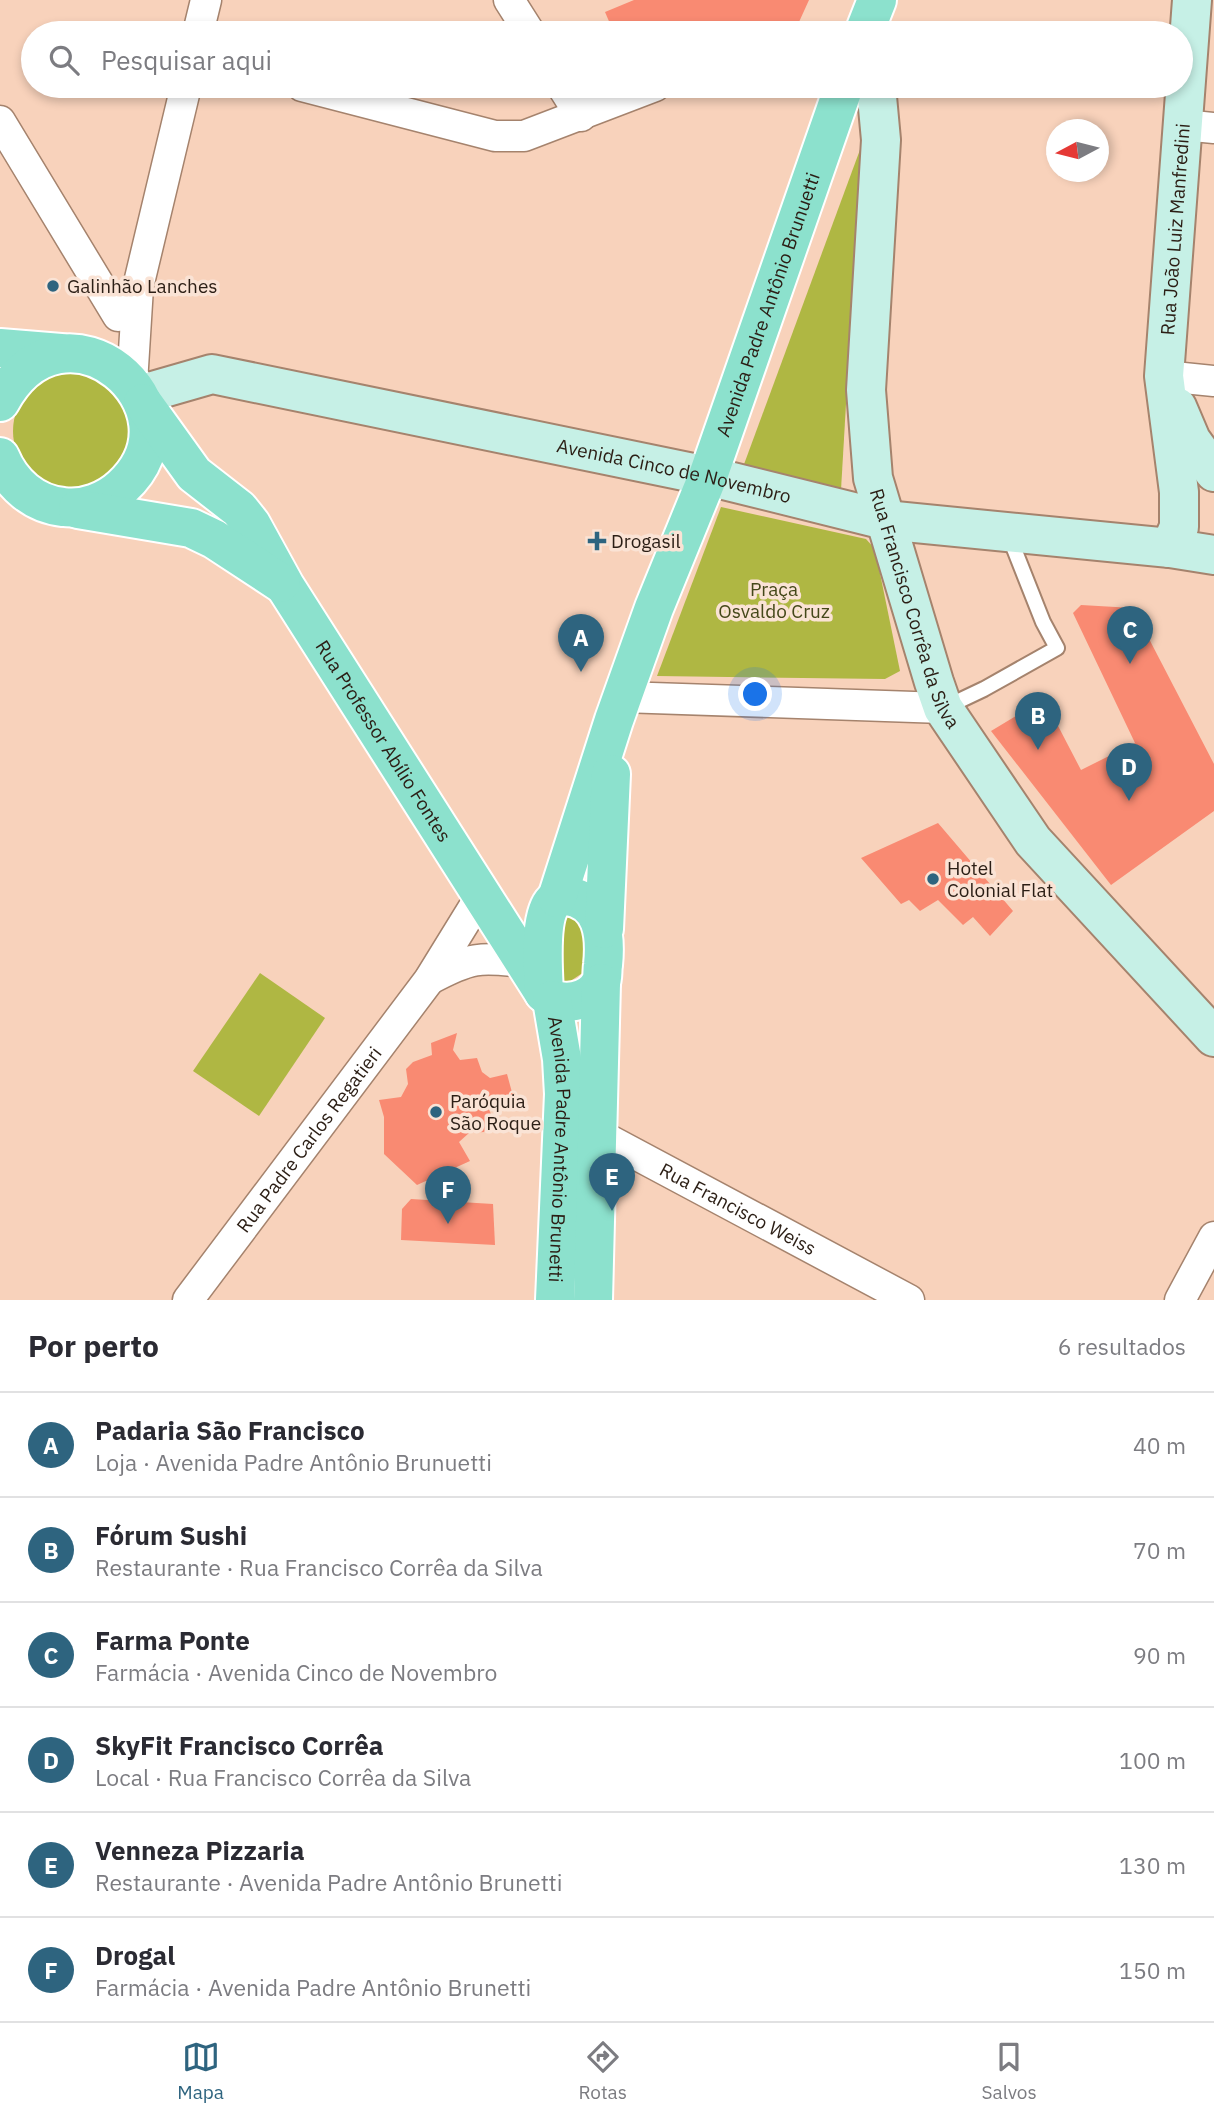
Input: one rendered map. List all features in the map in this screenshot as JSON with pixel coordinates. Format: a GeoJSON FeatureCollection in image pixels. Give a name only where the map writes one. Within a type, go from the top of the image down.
{"type":"FeatureCollection","features":[{"type":"Feature","properties":{"kind":"main road","name":"Rua João Luiz Manfredini"},"geometry":{"type":"LineString","coordinates":[[1192,0],[1193,21]]}},
{"type":"Feature","properties":{"kind":"main road","name":"Rua João Luiz Manfredini"},"geometry":{"type":"LineString","coordinates":[[1170,548],[1179,527],[1179,492],[1164,376],[1198,127],[1193,21]]}},
{"type":"Feature","properties":{"kind":"main road","name":"Avenida Padre Antônio Brunuetti"},"geometry":{"type":"LineString","coordinates":[[540,985],[546,921],[654,608],[708,476],[841,98]]}},
{"type":"Feature","properties":{"kind":"main road","name":"Rua Francisco Corrêa da Silva"},"geometry":{"type":"LineString","coordinates":[[877,98],[881,140],[866,390],[873,478],[943,708],[1033,841],[1214,1037]]}},
{"type":"Feature","properties":{"kind":"main road"},"geometry":{"type":"LineString","coordinates":[[0,348],[78,355]]}},
{"type":"Feature","properties":{"kind":"main road"},"geometry":{"type":"LineString","coordinates":[[0,402],[10,384],[26,369],[45,358],[78,355]]}},
{"type":"Feature","properties":{"kind":"main road","name":"Rua Professor Abílio Fontes"},"geometry":{"type":"LineString","coordinates":[[78,355],[114,366],[138,394],[194,474],[239,509],[251,524],[285,586],[540,985]]}},
{"type":"Feature","properties":{"kind":"main road","name":"Avenida Cinco de Novembro"},"geometry":{"type":"LineString","coordinates":[[138,394],[212,374],[708,476],[885,520],[1170,548],[1214,555]]}},
{"type":"Feature","properties":{"kind":"main road"},"geometry":{"type":"LineString","coordinates":[[1164,376],[1191,440],[1214,472]]}},
{"type":"Feature","properties":{"kind":"main road"},"geometry":{"type":"LineString","coordinates":[[64,507],[90,505],[114,495],[133,477],[144,454],[148,428],[138,394]]}},
{"type":"Feature","properties":{"kind":"main road","name":"Rua Professor Abílio Fontes"},"geometry":{"type":"LineString","coordinates":[[0,457],[5,470],[21,489],[41,502],[191,528],[214,539],[285,586]]}},
{"type":"Feature","properties":{"kind":"main road","name":"Avenida Padre Antônio Brunuetti"},"geometry":{"type":"LineString","coordinates":[[601,983],[618,709]]}},
{"type":"Feature","properties":{"kind":"main road"},"geometry":{"type":"LineString","coordinates":[[482,894],[522,911],[575,897],[593,909],[604,929]]}},
{"type":"Feature","properties":{"kind":"main road"},"geometry":{"type":"LineString","coordinates":[[540,985],[571,1002],[581,999],[601,983]]}},
{"type":"Feature","properties":{"kind":"main road","name":"Avenida Padre Antônio Brunetti"},"geometry":{"type":"LineString","coordinates":[[555,1300],[601,983]]}},
{"type":"Feature","properties":{"kind":"main road","name":"Avenida Padre Antônio Brunetti"},"geometry":{"type":"LineString","coordinates":[[540,985],[562,1059],[579,1132],[593,1300]]}},
{"type":"Feature","properties":{"kind":"street"},"geometry":{"type":"LineString","coordinates":[[201,21],[206,0]]}},
{"type":"Feature","properties":{"kind":"street"},"geometry":{"type":"LineString","coordinates":[[509,0],[522,21]]}},
{"type":"Feature","properties":{"kind":"street"},"geometry":{"type":"LineString","coordinates":[[138,394],[138,287],[183,98]]}},
{"type":"Feature","properties":{"kind":"street"},"geometry":{"type":"LineString","coordinates":[[349,98],[495,135],[524,136],[625,98]]}},
{"type":"Feature","properties":{"kind":"street"},"geometry":{"type":"LineString","coordinates":[[570,98],[581,116]]}},
{"type":"Feature","properties":{"kind":"street"},"geometry":{"type":"LineString","coordinates":[[0,121],[118,316]]}},
{"type":"Feature","properties":{"kind":"street"},"geometry":{"type":"LineString","coordinates":[[78,355],[118,316],[138,287]]}},
{"type":"Feature","properties":{"kind":"street"},"geometry":{"type":"LineString","coordinates":[[1164,376],[1214,381]]}},
{"type":"Feature","properties":{"kind":"street"},"geometry":{"type":"LineString","coordinates":[[618,709],[943,708]]}},
{"type":"Feature","properties":{"kind":"street","name":"Rua Padre Carlos Regatieri"},"geometry":{"type":"LineString","coordinates":[[188,1300],[429,979],[482,894]]}},
{"type":"Feature","properties":{"kind":"street"},"geometry":{"type":"LineString","coordinates":[[429,979],[457,964],[477,958],[540,985]]}},
{"type":"Feature","properties":{"kind":"street","name":"Rua Francisco Weiss"},"geometry":{"type":"LineString","coordinates":[[579,1132],[909,1300]]}},
{"type":"Feature","properties":{"kind":"street"},"geometry":{"type":"LineString","coordinates":[[1180,1300],[1214,1237]]}},
{"type":"Feature","properties":{"kind":"lane"},"geometry":{"type":"LineString","coordinates":[[943,708],[984,689],[1057,648],[1043,622],[1007,532]]}},
{"type":"Feature","properties":{"kind":"green space"},"geometry":{"type":"Polygon","coordinates":[[[861,147],[841,490],[743,467],[861,147]]]}},
{"type":"Feature","properties":{"kind":"green space"},"geometry":{"type":"Polygon","coordinates":[[[71,373],[93,377],[112,390],[125,409],[129,431],[125,453],[112,472],[93,485],[71,489],[49,485],[30,472],[17,453],[13,431],[17,409],[30,390],[49,377],[71,373]]]}},
{"type":"Feature","properties":{"kind":"green space","name":"Praça Osvaldo Cruz"},"geometry":{"type":"Polygon","coordinates":[[[721,507],[866,539],[875,549],[900,671],[885,679],[657,676],[721,507]]]}},
{"type":"Feature","properties":{"kind":"green space"},"geometry":{"type":"Polygon","coordinates":[[[567,913],[589,922],[587,970],[563,986],[556,982],[556,915],[567,913]]]}},
{"type":"Feature","properties":{"kind":"green space"},"geometry":{"type":"Polygon","coordinates":[[[260,973],[325,1018],[259,1116],[193,1071],[260,973]]]}},
{"type":"Feature","properties":{"kind":"building"},"geometry":{"type":"Polygon","coordinates":[[[634,0],[809,0],[799,21],[609,21],[605,12],[634,0]]]}},
{"type":"Feature","properties":{"kind":"building"},"geometry":{"type":"Polygon","coordinates":[[[1081,605],[1133,608],[1214,764],[1214,811],[1111,885],[991,731],[1044,699],[1081,770],[1135,743],[1073,613],[1081,605]]]}},
{"type":"Feature","properties":{"kind":"building","name":"Hotel Colonial Flat"},"geometry":{"type":"Polygon","coordinates":[[[938,823],[1013,911],[990,936],[973,917],[963,925],[938,900],[920,911],[909,900],[901,904],[861,858],[938,823]]]}},
{"type":"Feature","properties":{"kind":"building","name":"Paróquia São Roque"},"geometry":{"type":"Polygon","coordinates":[[[457,1033],[453,1050],[460,1060],[477,1058],[482,1072],[490,1078],[507,1074],[513,1096],[499,1098],[488,1107],[493,1119],[484,1132],[469,1133],[459,1142],[470,1161],[417,1185],[384,1154],[384,1117],[379,1100],[401,1097],[408,1084],[406,1069],[413,1062],[432,1055],[431,1043],[457,1033]]]}},
{"type":"Feature","properties":{"kind":"building"},"geometry":{"type":"Polygon","coordinates":[[[411,1199],[493,1204],[495,1245],[401,1240],[402,1209],[411,1199]]]}},
{"type":"Feature","properties":{"kind":"place","name":"Galinhão Lanches"},"geometry":{"type":"Point","coordinates":[53,286]}},
{"type":"Feature","properties":{"kind":"place","name":"Drogasil"},"geometry":{"type":"Point","coordinates":[597,541]}},
{"type":"Feature","properties":{"kind":"place","name":"Farma Ponte"},"geometry":{"type":"Point","coordinates":[1130,664]}},
{"type":"Feature","properties":{"kind":"place","name":"Padaria São Francisco"},"geometry":{"type":"Point","coordinates":[581,672]}},
{"type":"Feature","properties":{"kind":"place","name":"Fórum Sushi"},"geometry":{"type":"Point","coordinates":[1038,750]}},
{"type":"Feature","properties":{"kind":"place","name":"SkyFit Francisco Corrêa"},"geometry":{"type":"Point","coordinates":[1129,801]}},
{"type":"Feature","properties":{"kind":"place","name":"Hotel Colonial Flat"},"geometry":{"type":"Point","coordinates":[933,879]}},
{"type":"Feature","properties":{"kind":"place","name":"Paróquia São Roque"},"geometry":{"type":"Point","coordinates":[436,1112]}},
{"type":"Feature","properties":{"kind":"place","name":"Venneza Pizzaria"},"geometry":{"type":"Point","coordinates":[612,1211]}},
{"type":"Feature","properties":{"kind":"place","name":"Drogal"},"geometry":{"type":"Point","coordinates":[448,1224]}}]}
